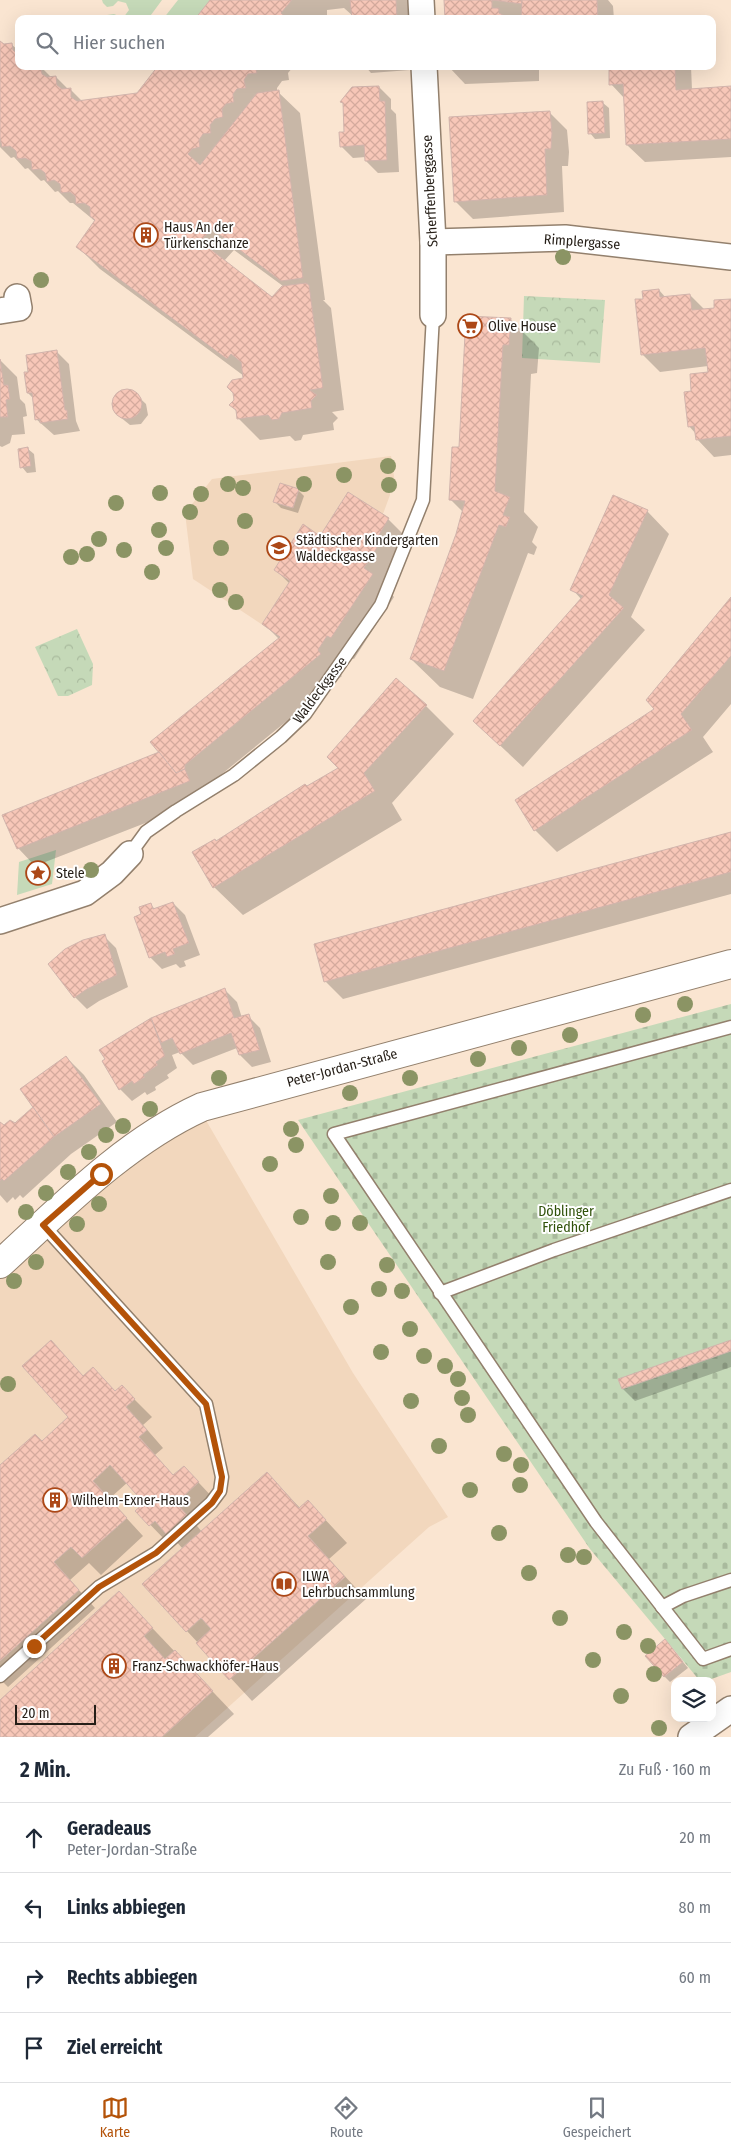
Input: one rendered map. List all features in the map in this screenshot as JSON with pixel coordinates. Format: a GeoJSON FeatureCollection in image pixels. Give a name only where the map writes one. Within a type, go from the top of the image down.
{"type":"FeatureCollection","features":[{"type":"Feature","properties":{"kind":"street"},"geometry":{"type":"LineString","coordinates":[[421,0],[422,15]]}},
{"type":"Feature","properties":{"kind":"street","name":"Scherffenberggasse"},"geometry":{"type":"LineString","coordinates":[[424,70],[433,242],[433,315]]}},
{"type":"Feature","properties":{"kind":"street","name":"Rimplergasse"},"geometry":{"type":"LineString","coordinates":[[433,242],[565,238],[731,257]]}},
{"type":"Feature","properties":{"kind":"street","name":"Waldeckgasse"},"geometry":{"type":"LineString","coordinates":[[0,920],[85,893],[112,873],[130,854]]}},
{"type":"Feature","properties":{"kind":"street","name":"Peter-Jordan-Straße"},"geometry":{"type":"LineString","coordinates":[[0,1264],[135,1146],[182,1116],[202,1107],[731,964]]}},
{"type":"Feature","properties":{"kind":"street"},"geometry":{"type":"LineString","coordinates":[[692,1737],[731,1709]]}},
{"type":"Feature","properties":{"kind":"lane","name":"Waldeckgasse"},"geometry":{"type":"LineString","coordinates":[[130,854],[146,832],[234,775],[281,737],[305,714],[381,605],[423,500],[433,315]]}},
{"type":"Feature","properties":{"kind":"lane"},"geometry":{"type":"LineString","coordinates":[[731,1027],[334,1134],[596,1522],[703,1660],[731,1650]]}},
{"type":"Feature","properties":{"kind":"lane"},"geometry":{"type":"LineString","coordinates":[[440,1293],[554,1250],[731,1190]]}},
{"type":"Feature","properties":{"kind":"lane"},"geometry":{"type":"LineString","coordinates":[[0,1676],[99,1587],[156,1553],[212,1503],[222,1485],[221,1470],[206,1404],[43,1225]]}},
{"type":"Feature","properties":{"kind":"lane"},"geometry":{"type":"LineString","coordinates":[[662,1607],[683,1596],[731,1580]]}},
{"type":"Feature","properties":{"kind":"shaded area","name":"Städtischer Kindergarten Waldeckgasse"},"geometry":{"type":"Polygon","coordinates":[[[391,456],[395,483],[389,485],[390,495],[383,514],[389,518],[302,651],[193,579],[185,513],[212,479],[391,456]]]}},
{"type":"Feature","properties":{"kind":"shaded area"},"geometry":{"type":"Polygon","coordinates":[[[200,1110],[353,1373],[448,1517],[429,1527],[195,1737],[0,1737],[0,1265],[200,1110]]]}},
{"type":"Feature","properties":{"kind":"green space"},"geometry":{"type":"Polygon","coordinates":[[[102,0],[162,0],[151,15],[125,15],[129,10],[126,3],[118,1],[113,6],[107,7],[102,0]]]}},
{"type":"Feature","properties":{"kind":"green space"},"geometry":{"type":"Polygon","coordinates":[[[178,0],[210,0],[198,15],[166,15],[178,0]]]}},
{"type":"Feature","properties":{"kind":"green space"},"geometry":{"type":"Polygon","coordinates":[[[524,296],[605,300],[600,363],[522,358],[524,296]]]}},
{"type":"Feature","properties":{"kind":"green space"},"geometry":{"type":"Polygon","coordinates":[[[77,629],[93,664],[92,685],[68,696],[58,696],[35,647],[77,629]]]}},
{"type":"Feature","properties":{"kind":"green space"},"geometry":{"type":"Polygon","coordinates":[[[56,850],[52,884],[17,895],[19,862],[56,850]]]}},
{"type":"Feature","properties":{"kind":"green space","name":"Döblinger Friedhof"},"geometry":{"type":"Polygon","coordinates":[[[731,1004],[731,1672],[716,1677],[697,1677],[590,1549],[298,1120],[731,1004]]]}},
{"type":"Feature","properties":{"kind":"building"},"geometry":{"type":"Polygon","coordinates":[[[210,0],[292,0],[281,13],[283,15],[198,15],[210,0]]]}},
{"type":"Feature","properties":{"kind":"building"},"geometry":{"type":"Polygon","coordinates":[[[350,0],[396,0],[397,15],[352,15],[350,0]]]}},
{"type":"Feature","properties":{"kind":"building"},"geometry":{"type":"Polygon","coordinates":[[[444,0],[492,0],[492,8],[499,8],[499,13],[503,15],[445,15],[444,0]]]}},
{"type":"Feature","properties":{"kind":"building"},"geometry":{"type":"Polygon","coordinates":[[[492,0],[522,0],[522,4],[492,0]]]}},
{"type":"Feature","properties":{"kind":"building"},"geometry":{"type":"Polygon","coordinates":[[[522,0],[597,0],[598,15],[521,15],[522,0]]]}},
{"type":"Feature","properties":{"kind":"building","name":"Haus An der Türkenschanze"},"geometry":{"type":"Polygon","coordinates":[[[0,41],[4,44],[12,43],[15,52],[15,70],[42,70],[42,74],[47,77],[56,76],[57,85],[62,89],[71,88],[71,97],[77,101],[137,93],[155,70],[256,70],[257,73],[248,74],[244,80],[246,88],[237,89],[233,94],[234,102],[226,104],[222,109],[223,117],[215,119],[210,125],[211,133],[203,134],[199,140],[200,147],[192,149],[188,154],[200,165],[257,93],[279,90],[303,278],[281,281],[212,229],[200,241],[272,297],[282,286],[306,283],[309,285],[323,388],[310,390],[317,395],[311,401],[312,408],[282,413],[279,419],[272,420],[268,415],[237,419],[236,410],[229,405],[234,400],[233,393],[227,387],[232,380],[243,378],[241,362],[231,354],[227,359],[76,247],[95,220],[90,216],[90,207],[84,203],[76,204],[75,196],[70,192],[61,193],[60,184],[54,180],[47,182],[45,173],[40,169],[32,170],[31,161],[25,158],[17,159],[16,151],[10,146],[2,147],[0,138],[0,41]]]}},
{"type":"Feature","properties":{"kind":"building"},"geometry":{"type":"Polygon","coordinates":[[[609,70],[675,70],[676,90],[731,86],[731,139],[626,145],[623,84],[609,85],[609,70]]]}},
{"type":"Feature","properties":{"kind":"building"},"geometry":{"type":"Polygon","coordinates":[[[379,86],[380,101],[385,101],[387,160],[365,161],[364,145],[340,147],[339,132],[344,132],[343,103],[340,102],[352,87],[379,86]]]}},
{"type":"Feature","properties":{"kind":"building"},"geometry":{"type":"Polygon","coordinates":[[[603,101],[605,133],[588,134],[587,102],[603,101]]]}},
{"type":"Feature","properties":{"kind":"building"},"geometry":{"type":"Polygon","coordinates":[[[550,111],[551,149],[545,149],[547,195],[454,202],[449,117],[550,111]]]}},
{"type":"Feature","properties":{"kind":"building"},"geometry":{"type":"Polygon","coordinates":[[[659,289],[660,297],[690,294],[692,310],[714,308],[714,300],[731,299],[731,436],[696,440],[694,426],[688,427],[684,392],[691,391],[690,374],[708,372],[705,348],[641,355],[635,299],[643,299],[642,291],[659,289]]]}},
{"type":"Feature","properties":{"kind":"building"},"geometry":{"type":"Polygon","coordinates":[[[466,316],[511,318],[509,345],[503,345],[495,491],[510,497],[503,515],[510,517],[506,527],[499,525],[444,671],[410,659],[456,534],[465,501],[449,500],[452,447],[459,447],[466,316]]]}},
{"type":"Feature","properties":{"kind":"building"},"geometry":{"type":"Polygon","coordinates":[[[57,350],[65,410],[67,410],[68,419],[40,423],[40,419],[35,420],[32,393],[27,393],[24,372],[28,372],[26,355],[57,350]]]}},
{"type":"Feature","properties":{"kind":"building"},"geometry":{"type":"Polygon","coordinates":[[[0,359],[4,385],[8,385],[10,399],[6,400],[8,417],[0,417],[0,359]]]}},
{"type":"Feature","properties":{"kind":"building"},"geometry":{"type":"Polygon","coordinates":[[[127,389],[138,393],[142,404],[138,415],[127,419],[116,415],[112,404],[116,393],[127,389]]]}},
{"type":"Feature","properties":{"kind":"building"},"geometry":{"type":"Polygon","coordinates":[[[28,447],[31,466],[20,468],[18,449],[28,447]]]}},
{"type":"Feature","properties":{"kind":"building"},"geometry":{"type":"Polygon","coordinates":[[[280,483],[299,489],[293,508],[273,502],[280,483]]]}},
{"type":"Feature","properties":{"kind":"building"},"geometry":{"type":"Polygon","coordinates":[[[348,492],[389,518],[376,540],[380,543],[364,568],[373,574],[331,638],[327,636],[318,650],[321,654],[185,765],[185,769],[176,773],[150,742],[280,637],[262,624],[290,581],[274,570],[303,524],[320,536],[348,492]]]}},
{"type":"Feature","properties":{"kind":"building"},"geometry":{"type":"Polygon","coordinates":[[[613,495],[648,510],[609,595],[624,608],[500,746],[473,721],[583,596],[570,590],[613,495]]]}},
{"type":"Feature","properties":{"kind":"building"},"geometry":{"type":"Polygon","coordinates":[[[731,597],[731,656],[681,714],[692,730],[534,831],[515,800],[654,709],[646,700],[731,597]]]}},
{"type":"Feature","properties":{"kind":"building"},"geometry":{"type":"Polygon","coordinates":[[[396,678],[427,705],[364,773],[375,791],[213,888],[192,852],[215,839],[216,841],[305,784],[307,786],[338,768],[327,757],[396,678]]]}},
{"type":"Feature","properties":{"kind":"building"},"geometry":{"type":"Polygon","coordinates":[[[159,752],[176,773],[185,769],[190,781],[17,849],[2,815],[159,752]]]}},
{"type":"Feature","properties":{"kind":"building"},"geometry":{"type":"Polygon","coordinates":[[[731,832],[731,872],[324,982],[314,944],[731,832]]]}},
{"type":"Feature","properties":{"kind":"building"},"geometry":{"type":"Polygon","coordinates":[[[173,902],[189,943],[173,949],[175,954],[167,957],[165,952],[149,958],[134,917],[141,914],[139,907],[151,903],[153,909],[173,902]]]}},
{"type":"Feature","properties":{"kind":"building"},"geometry":{"type":"Polygon","coordinates":[[[105,934],[117,975],[87,989],[74,998],[48,964],[65,949],[83,940],[105,934]]]}},
{"type":"Feature","properties":{"kind":"building"},"geometry":{"type":"Polygon","coordinates":[[[225,988],[234,1018],[249,1014],[260,1050],[239,1055],[231,1033],[180,1054],[172,1038],[161,1043],[151,1018],[225,988]]]}},
{"type":"Feature","properties":{"kind":"building"},"geometry":{"type":"Polygon","coordinates":[[[151,1018],[165,1056],[156,1062],[158,1065],[143,1075],[145,1077],[134,1084],[132,1081],[119,1090],[102,1061],[105,1059],[99,1050],[151,1018]]]}},
{"type":"Feature","properties":{"kind":"building"},"geometry":{"type":"Polygon","coordinates":[[[66,1056],[101,1104],[54,1137],[20,1089],[66,1056]]]}},
{"type":"Feature","properties":{"kind":"building"},"geometry":{"type":"Polygon","coordinates":[[[33,1107],[54,1137],[4,1181],[2,1179],[0,1181],[0,1122],[4,1125],[10,1120],[15,1123],[33,1107]]]}},
{"type":"Feature","properties":{"kind":"building","name":"Wilhelm-Exner-Haus"},"geometry":{"type":"Polygon","coordinates":[[[51,1340],[83,1376],[93,1367],[115,1391],[122,1385],[135,1399],[126,1407],[147,1430],[139,1437],[173,1475],[184,1466],[199,1482],[176,1503],[187,1515],[166,1534],[155,1521],[149,1526],[135,1511],[144,1503],[110,1465],[93,1481],[127,1518],[82,1558],[71,1547],[54,1562],[79,1590],[0,1661],[0,1465],[35,1434],[42,1441],[68,1417],[22,1366],[51,1340]]]}},
{"type":"Feature","properties":{"kind":"building"},"geometry":{"type":"Polygon","coordinates":[[[731,1340],[731,1351],[622,1389],[618,1379],[731,1340]]]}},
{"type":"Feature","properties":{"kind":"building"},"geometry":{"type":"Polygon","coordinates":[[[267,1472],[299,1508],[308,1500],[326,1520],[308,1536],[345,1577],[229,1680],[196,1643],[211,1629],[201,1618],[186,1632],[142,1584],[267,1472]]]}},
{"type":"Feature","properties":{"kind":"building","name":"Franz-Schwackhöfer-Haus"},"geometry":{"type":"Polygon","coordinates":[[[119,1591],[153,1628],[144,1636],[165,1659],[175,1650],[213,1691],[162,1737],[0,1737],[0,1700],[119,1591]]]}},
{"type":"Feature","properties":{"kind":"building"},"geometry":{"type":"Polygon","coordinates":[[[665,1639],[683,1662],[664,1677],[645,1656],[665,1639]]]}},
{"type":"Feature","properties":{"kind":"place","name":"Haus An der Türkenschanze"},"geometry":{"type":"Point","coordinates":[146,235]}},
{"type":"Feature","properties":{"kind":"place","name":"Olive House"},"geometry":{"type":"Point","coordinates":[470,326]}},
{"type":"Feature","properties":{"kind":"place","name":"Städtischer Kindergarten Waldeckgasse"},"geometry":{"type":"Point","coordinates":[279,548]}},
{"type":"Feature","properties":{"kind":"place","name":"Stele"},"geometry":{"type":"Point","coordinates":[38,873]}},
{"type":"Feature","properties":{"kind":"place","name":"Wilhelm-Exner-Haus"},"geometry":{"type":"Point","coordinates":[55,1500]}},
{"type":"Feature","properties":{"kind":"place","name":"ILWA Lehrbuchsammlung"},"geometry":{"type":"Point","coordinates":[284,1584]}},
{"type":"Feature","properties":{"kind":"place","name":"Franz-Schwackhöfer-Haus"},"geometry":{"type":"Point","coordinates":[114,1666]}},
{"type":"Feature","properties":{"kind":"route"},"geometry":{"type":"LineString","coordinates":[[34,1646],[99,1587],[156,1553],[212,1503],[222,1485],[221,1470],[206,1404],[90,1279],[43,1225],[101,1174]]}}]}
